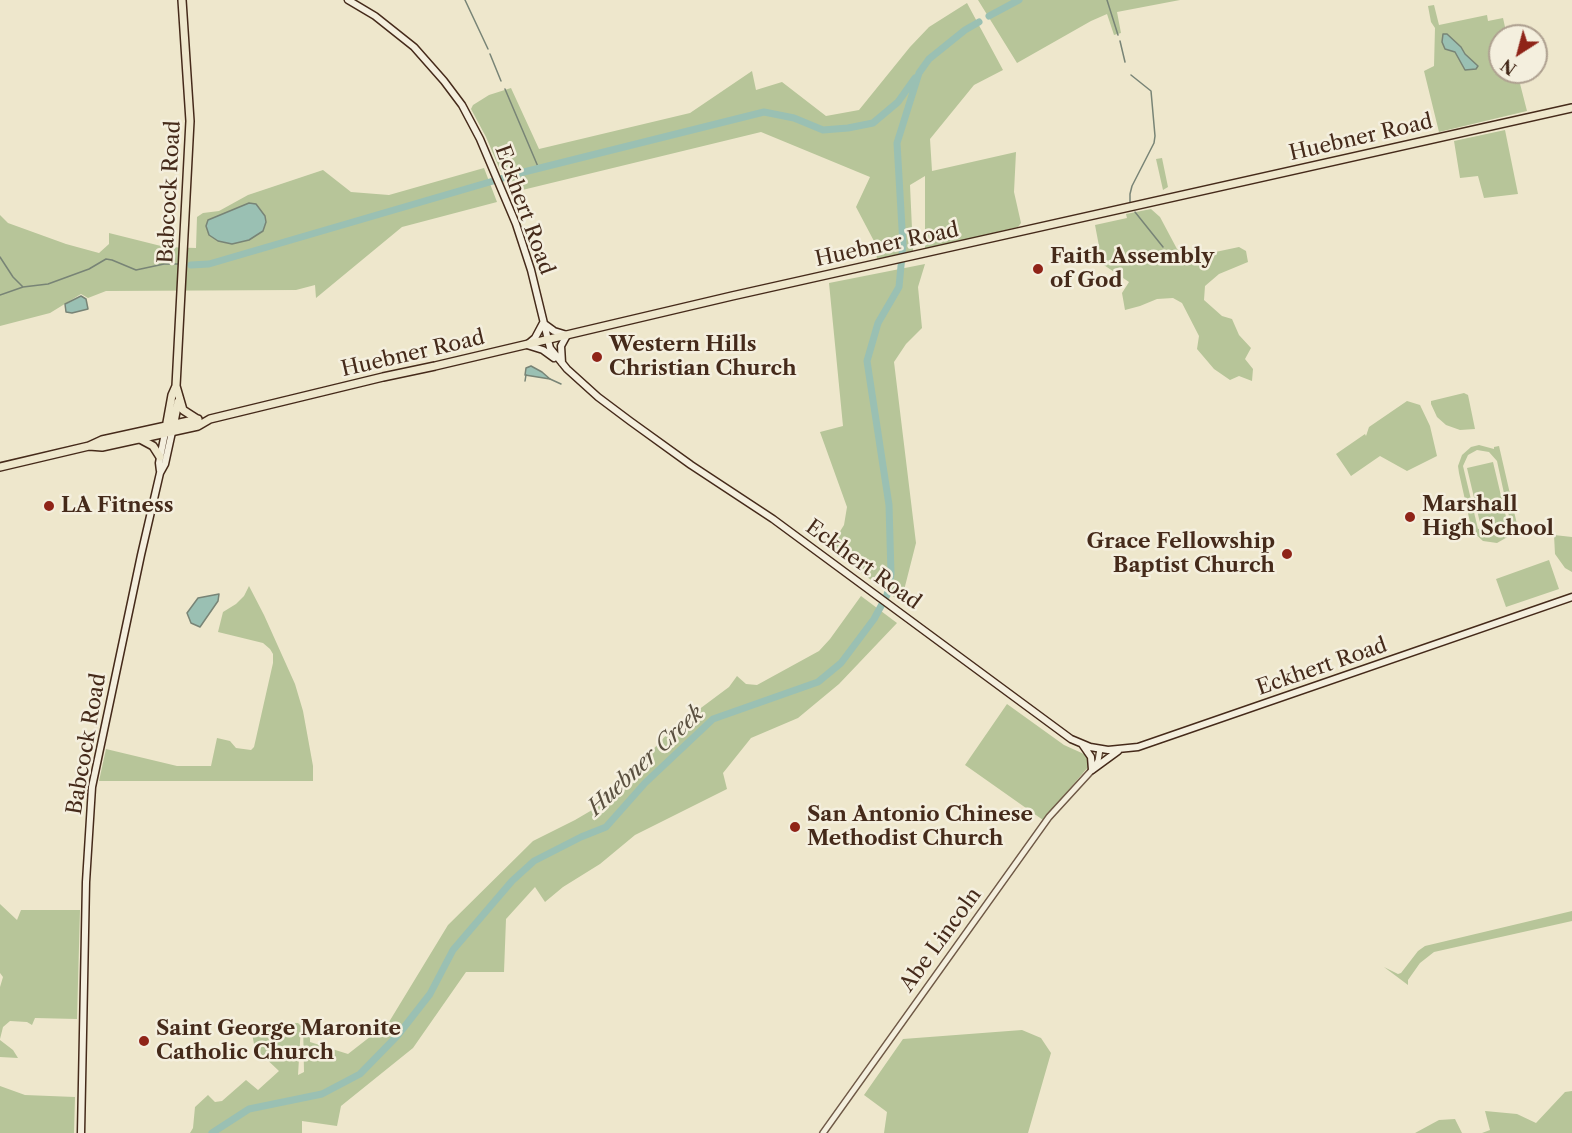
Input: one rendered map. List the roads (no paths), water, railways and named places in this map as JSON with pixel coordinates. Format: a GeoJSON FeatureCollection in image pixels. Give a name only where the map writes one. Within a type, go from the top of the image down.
{"type":"FeatureCollection","features":[{"type":"Feature","properties":{"kind":"main road","name":"Babcock Road"},"geometry":{"type":"LineString","coordinates":[[81,1133],[86,882],[92,787],[160,473],[160,457],[179,397],[176,386],[190,122],[182,0]]}},
{"type":"Feature","properties":{"kind":"main road","name":"Eckhert Road"},"geometry":{"type":"LineString","coordinates":[[351,1],[400,35],[435,69],[462,105],[504,194],[529,262],[550,348],[562,364],[598,397],[630,421],[691,465],[773,519],[1060,732],[1082,744],[1120,750],[1160,741],[1572,597]]}},
{"type":"Feature","properties":{"kind":"main road","name":"Huebner Road"},"geometry":{"type":"LineString","coordinates":[[89,446],[102,447],[140,439],[197,419],[210,419],[547,339],[1572,108]]}},
{"type":"Feature","properties":{"kind":"main road"},"geometry":{"type":"LineString","coordinates":[[527,345],[535,338],[543,323],[554,331],[567,335],[560,346],[562,364]]}},
{"type":"Feature","properties":{"kind":"main road"},"geometry":{"type":"LineString","coordinates":[[527,345],[543,350],[562,364]]}},
{"type":"Feature","properties":{"kind":"main road","name":"Babcock Road"},"geometry":{"type":"LineString","coordinates":[[160,473],[165,464],[172,395],[176,386]]}},
{"type":"Feature","properties":{"kind":"main road"},"geometry":{"type":"LineString","coordinates":[[179,397],[183,410],[197,419]]}},
{"type":"Feature","properties":{"kind":"main road","name":"Huebner Road"},"geometry":{"type":"LineString","coordinates":[[0,467],[89,446],[102,440],[198,426],[210,419]]}},
{"type":"Feature","properties":{"kind":"main road"},"geometry":{"type":"LineString","coordinates":[[140,439],[153,446],[160,457]]}},
{"type":"Feature","properties":{"kind":"main road"},"geometry":{"type":"LineString","coordinates":[[1082,744],[1091,758],[1092,770]]}},
{"type":"Feature","properties":{"kind":"main road"},"geometry":{"type":"LineString","coordinates":[[1092,770],[1120,750]]}},
{"type":"Feature","properties":{"kind":"street","name":"Abe Lincoln"},"geometry":{"type":"LineString","coordinates":[[823,1133],[1039,831],[1066,796],[1092,770],[1100,748]]}},
{"type":"Feature","properties":{"kind":"water"},"geometry":{"type":"Polygon","coordinates":[[[1443,34],[1447,34],[1461,47],[1478,66],[1476,69],[1465,70],[1455,52],[1445,49],[1442,42],[1443,34]]]}},
{"type":"Feature","properties":{"kind":"water"},"geometry":{"type":"Polygon","coordinates":[[[249,203],[256,204],[265,216],[263,231],[249,240],[232,244],[218,241],[209,235],[206,226],[208,220],[249,203]]]}},
{"type":"Feature","properties":{"kind":"water"},"geometry":{"type":"Polygon","coordinates":[[[81,296],[86,299],[88,309],[72,313],[66,312],[65,304],[81,296]]]}},
{"type":"Feature","properties":{"kind":"water"},"geometry":{"type":"Polygon","coordinates":[[[531,366],[550,379],[525,375],[526,368],[531,366]]]}},
{"type":"Feature","properties":{"kind":"water"},"geometry":{"type":"Polygon","coordinates":[[[219,594],[218,601],[200,627],[191,623],[187,613],[198,598],[219,594]]]}},
{"type":"Feature","properties":{"kind":"waterway"},"geometry":{"type":"LineString","coordinates":[[465,0],[488,49]]}},
{"type":"Feature","properties":{"kind":"waterway","name":"Huebner Creek"},"geometry":{"type":"LineString","coordinates":[[989,16],[1019,0]]}},
{"type":"Feature","properties":{"kind":"waterway"},"geometry":{"type":"LineString","coordinates":[[1107,0],[1118,35]]}},
{"type":"Feature","properties":{"kind":"waterway","name":"Huebner Creek"},"geometry":{"type":"LineString","coordinates":[[212,1133],[249,1109],[322,1094],[360,1074],[398,1035],[430,994],[453,950],[512,881],[534,861],[606,827],[645,783],[713,719],[818,682],[841,663],[874,619],[887,595],[891,574],[889,505],[867,361],[878,323],[899,287],[903,245],[897,143],[919,73],[929,59],[965,30],[979,22]]}},
{"type":"Feature","properties":{"kind":"waterway"},"geometry":{"type":"LineString","coordinates":[[1120,41],[1125,62]]}},
{"type":"Feature","properties":{"kind":"waterway"},"geometry":{"type":"LineString","coordinates":[[490,54],[501,81]]}},
{"type":"Feature","properties":{"kind":"waterway"},"geometry":{"type":"LineString","coordinates":[[1130,202],[1132,186],[1154,143],[1155,136],[1151,91],[1131,75]]}},
{"type":"Feature","properties":{"kind":"waterway"},"geometry":{"type":"LineString","coordinates":[[191,265],[209,264],[524,172],[764,112],[794,118],[823,130],[873,123],[898,102],[915,78]]}},
{"type":"Feature","properties":{"kind":"waterway"},"geometry":{"type":"LineString","coordinates":[[505,89],[539,169]]}},
{"type":"Feature","properties":{"kind":"waterway"},"geometry":{"type":"LineString","coordinates":[[1135,212],[1163,247]]}},
{"type":"Feature","properties":{"kind":"waterway"},"geometry":{"type":"LineString","coordinates":[[0,257],[13,277],[23,287]]}},
{"type":"Feature","properties":{"kind":"waterway"},"geometry":{"type":"LineString","coordinates":[[0,295],[23,287],[48,284],[89,269],[106,259],[136,270],[164,264],[178,264]]}},
{"type":"Feature","properties":{"kind":"waterway"},"geometry":{"type":"LineString","coordinates":[[525,381],[526,375]]}},
{"type":"Feature","properties":{"kind":"waterway"},"geometry":{"type":"LineString","coordinates":[[550,379],[561,384]]}},
{"type":"Feature","properties":{"kind":"place","name":"Faith Assembly of God"},"geometry":{"type":"Point","coordinates":[1038,269]}},
{"type":"Feature","properties":{"kind":"place","name":"Western Hills Christian Church"},"geometry":{"type":"Point","coordinates":[597,357]}},
{"type":"Feature","properties":{"kind":"place","name":"LA Fitness"},"geometry":{"type":"Point","coordinates":[49,506]}},
{"type":"Feature","properties":{"kind":"place","name":"Marshall High School"},"geometry":{"type":"Point","coordinates":[1410,517]}},
{"type":"Feature","properties":{"kind":"place","name":"Grace Fellowship Baptist Church"},"geometry":{"type":"Point","coordinates":[1287,554]}},
{"type":"Feature","properties":{"kind":"place","name":"San Antonio Chinese Methodist Church"},"geometry":{"type":"Point","coordinates":[795,827]}},
{"type":"Feature","properties":{"kind":"place","name":"Saint George Maronite Catholic Church"},"geometry":{"type":"Point","coordinates":[144,1041]}}]}
